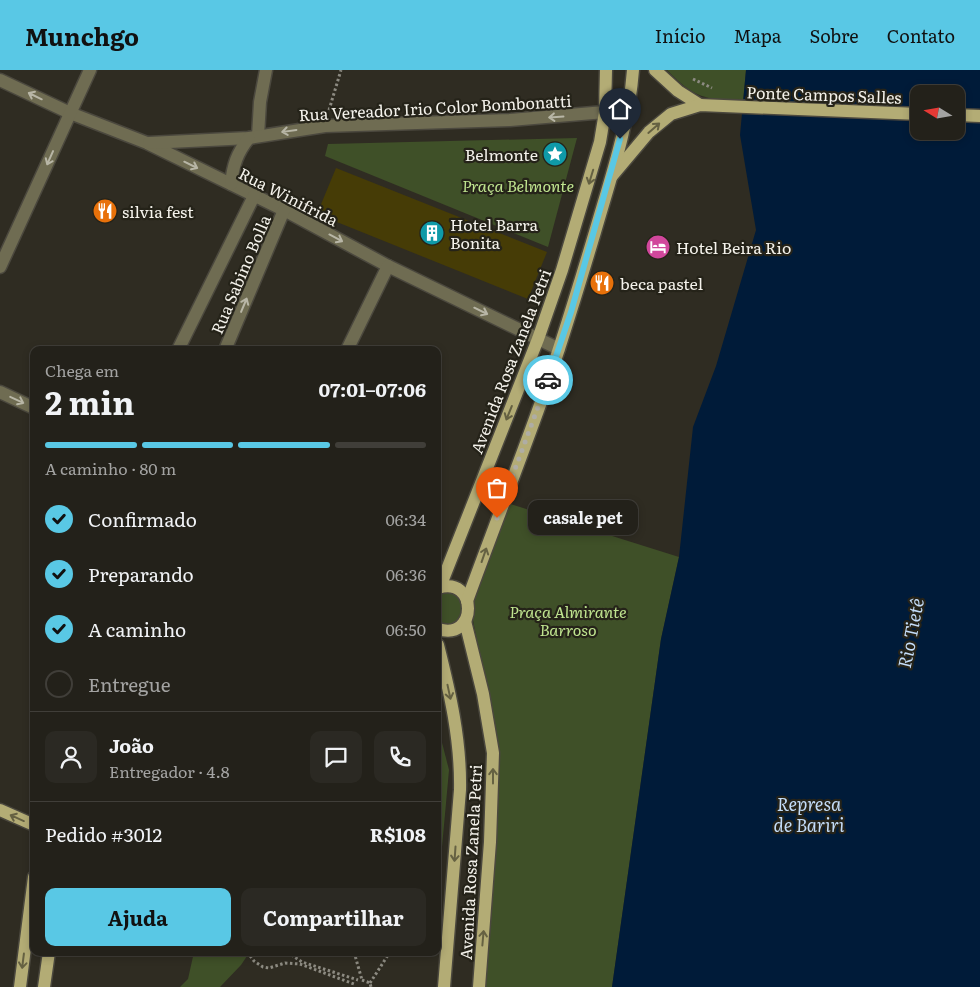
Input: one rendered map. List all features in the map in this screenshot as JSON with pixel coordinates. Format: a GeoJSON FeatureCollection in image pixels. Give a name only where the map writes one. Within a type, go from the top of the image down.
{"type":"FeatureCollection","features":[{"type":"Feature","properties":{"kind":"main road","name":"Avenida Rosa Zanela Petri"},"geometry":{"type":"LineString","coordinates":[[441,583],[538,339],[562,270],[600,142],[605,112],[606,70]]}},
{"type":"Feature","properties":{"kind":"main road"},"geometry":{"type":"LineString","coordinates":[[467,601],[559,349],[611,178],[628,103],[633,70]]}},
{"type":"Feature","properties":{"kind":"main road"},"geometry":{"type":"LineString","coordinates":[[655,70],[678,91],[700,105]]}},
{"type":"Feature","properties":{"kind":"main road"},"geometry":{"type":"LineString","coordinates":[[611,178],[649,132],[671,114],[700,105]]}},
{"type":"Feature","properties":{"kind":"main road","name":"Ponte Campos Salles"},"geometry":{"type":"LineString","coordinates":[[700,105],[910,114]]}},
{"type":"Feature","properties":{"kind":"main road"},"geometry":{"type":"LineString","coordinates":[[965,115],[980,116]]}},
{"type":"Feature","properties":{"kind":"main road"},"geometry":{"type":"LineString","coordinates":[[441,587],[446,586],[459,590],[467,601]]}},
{"type":"Feature","properties":{"kind":"main road","name":"Avenida Rosa Zanela Petri"},"geometry":{"type":"LineString","coordinates":[[467,601],[469,608],[465,621],[483,694],[492,753],[490,842],[479,987]]}},
{"type":"Feature","properties":{"kind":"main road"},"geometry":{"type":"LineString","coordinates":[[441,630],[454,630],[465,621]]}},
{"type":"Feature","properties":{"kind":"main road","name":"Avenida Rosa Zanela Petri"},"geometry":{"type":"LineString","coordinates":[[441,657],[457,731],[460,758],[460,790],[444,987]]}},
{"type":"Feature","properties":{"kind":"main road"},"geometry":{"type":"LineString","coordinates":[[0,810],[30,823]]}},
{"type":"Feature","properties":{"kind":"main road"},"geometry":{"type":"LineString","coordinates":[[20,987],[30,909]]}},
{"type":"Feature","properties":{"kind":"main road"},"geometry":{"type":"LineString","coordinates":[[44,987],[48,956]]}},
{"type":"Feature","properties":{"kind":"street"},"geometry":{"type":"LineString","coordinates":[[0,267],[90,70]]}},
{"type":"Feature","properties":{"kind":"street"},"geometry":{"type":"LineString","coordinates":[[231,184],[233,166],[238,152],[253,137],[266,70]]}},
{"type":"Feature","properties":{"kind":"street","name":"Rua Winifrida"},"geometry":{"type":"LineString","coordinates":[[0,80],[70,113],[147,143],[284,210],[388,266],[559,349]]}},
{"type":"Feature","properties":{"kind":"street","name":"Rua Vereador Irio Color Bombonatti"},"geometry":{"type":"LineString","coordinates":[[147,143],[253,137],[325,126],[510,120],[605,112]]}},
{"type":"Feature","properties":{"kind":"street"},"geometry":{"type":"LineString","coordinates":[[180,346],[254,196]]}},
{"type":"Feature","properties":{"kind":"street","name":"Rua Sabino Bolla"},"geometry":{"type":"LineString","coordinates":[[227,346],[284,210]]}},
{"type":"Feature","properties":{"kind":"street"},"geometry":{"type":"LineString","coordinates":[[349,346],[388,266]]}},
{"type":"Feature","properties":{"kind":"street"},"geometry":{"type":"LineString","coordinates":[[0,392],[30,406]]}},
{"type":"Feature","properties":{"kind":"path"},"geometry":{"type":"LineString","coordinates":[[325,126],[341,70]]}},
{"type":"Feature","properties":{"kind":"path"},"geometry":{"type":"LineString","coordinates":[[686,75],[709,88],[718,89]]}},
{"type":"Feature","properties":{"kind":"path"},"geometry":{"type":"LineString","coordinates":[[250,956],[263,967],[269,968],[285,963],[300,964],[353,985],[360,980]]}},
{"type":"Feature","properties":{"kind":"path"},"geometry":{"type":"LineString","coordinates":[[293,956],[302,962],[360,980],[370,985],[388,956]]}},
{"type":"Feature","properties":{"kind":"path"},"geometry":{"type":"LineString","coordinates":[[355,956],[360,980]]}},
{"type":"Feature","properties":{"kind":"green space"},"geometry":{"type":"Polygon","coordinates":[[[667,70],[746,70],[743,102],[718,100],[693,92],[667,70]]]}},
{"type":"Feature","properties":{"kind":"green space","name":"Praça Belmonte"},"geometry":{"type":"Polygon","coordinates":[[[577,138],[548,247],[325,156],[328,144],[577,138]]]}},
{"type":"Feature","properties":{"kind":"green space","name":"Praça Almirante Barroso"},"geometry":{"type":"Polygon","coordinates":[[[504,502],[679,557],[661,639],[612,987],[480,987],[492,718],[471,610],[475,586],[504,502]]]}},
{"type":"Feature","properties":{"kind":"green space"},"geometry":{"type":"Polygon","coordinates":[[[452,588],[466,608],[456,625],[441,625],[441,589],[452,588]]]}},
{"type":"Feature","properties":{"kind":"green space"},"geometry":{"type":"Polygon","coordinates":[[[441,739],[449,770],[441,858],[441,739]]]}},
{"type":"Feature","properties":{"kind":"green space"},"geometry":{"type":"Polygon","coordinates":[[[193,956],[247,956],[220,987],[180,987],[188,979],[193,956]]]}},
{"type":"Feature","properties":{"kind":"water","name":"Represa de Bariri"},"geometry":{"type":"Polygon","coordinates":[[[746,70],[980,70],[980,987],[612,987],[661,639],[679,557],[693,427],[716,366],[756,230],[740,135],[746,70]]]}},
{"type":"Feature","properties":{"kind":"building","name":"Hotel Barra Bonita"},"geometry":{"type":"Polygon","coordinates":[[[336,168],[547,252],[528,299],[317,214],[336,168]]]}},
{"type":"Feature","properties":{"kind":"way so far"},"geometry":{"type":"LineString","coordinates":[[497,518],[548,380]]}},
{"type":"Feature","properties":{"kind":"place","name":"Belmonte"},"geometry":{"type":"Point","coordinates":[555,154]}},
{"type":"Feature","properties":{"kind":"place","name":"silvia fest"},"geometry":{"type":"Point","coordinates":[105,211]}},
{"type":"Feature","properties":{"kind":"place","name":"Hotel Barra Bonita"},"geometry":{"type":"Point","coordinates":[432,233]}},
{"type":"Feature","properties":{"kind":"place","name":"Hotel Beira Rio"},"geometry":{"type":"Point","coordinates":[658,247]}},
{"type":"Feature","properties":{"kind":"place","name":"beca pastel"},"geometry":{"type":"Point","coordinates":[602,283]}},
{"type":"Feature","properties":{"kind":"place","name":"casale pet"},"geometry":{"type":"Point","coordinates":[497,518]}},
{"type":"Feature","properties":{"kind":"route"},"geometry":{"type":"LineString","coordinates":[[548,380],[571,312],[611,178],[620,139]]}},
{"type":"Feature","properties":{"kind":"water label","name":"Rio Tietê"},"geometry":{"type":"Point","coordinates":[910,633]}}]}
